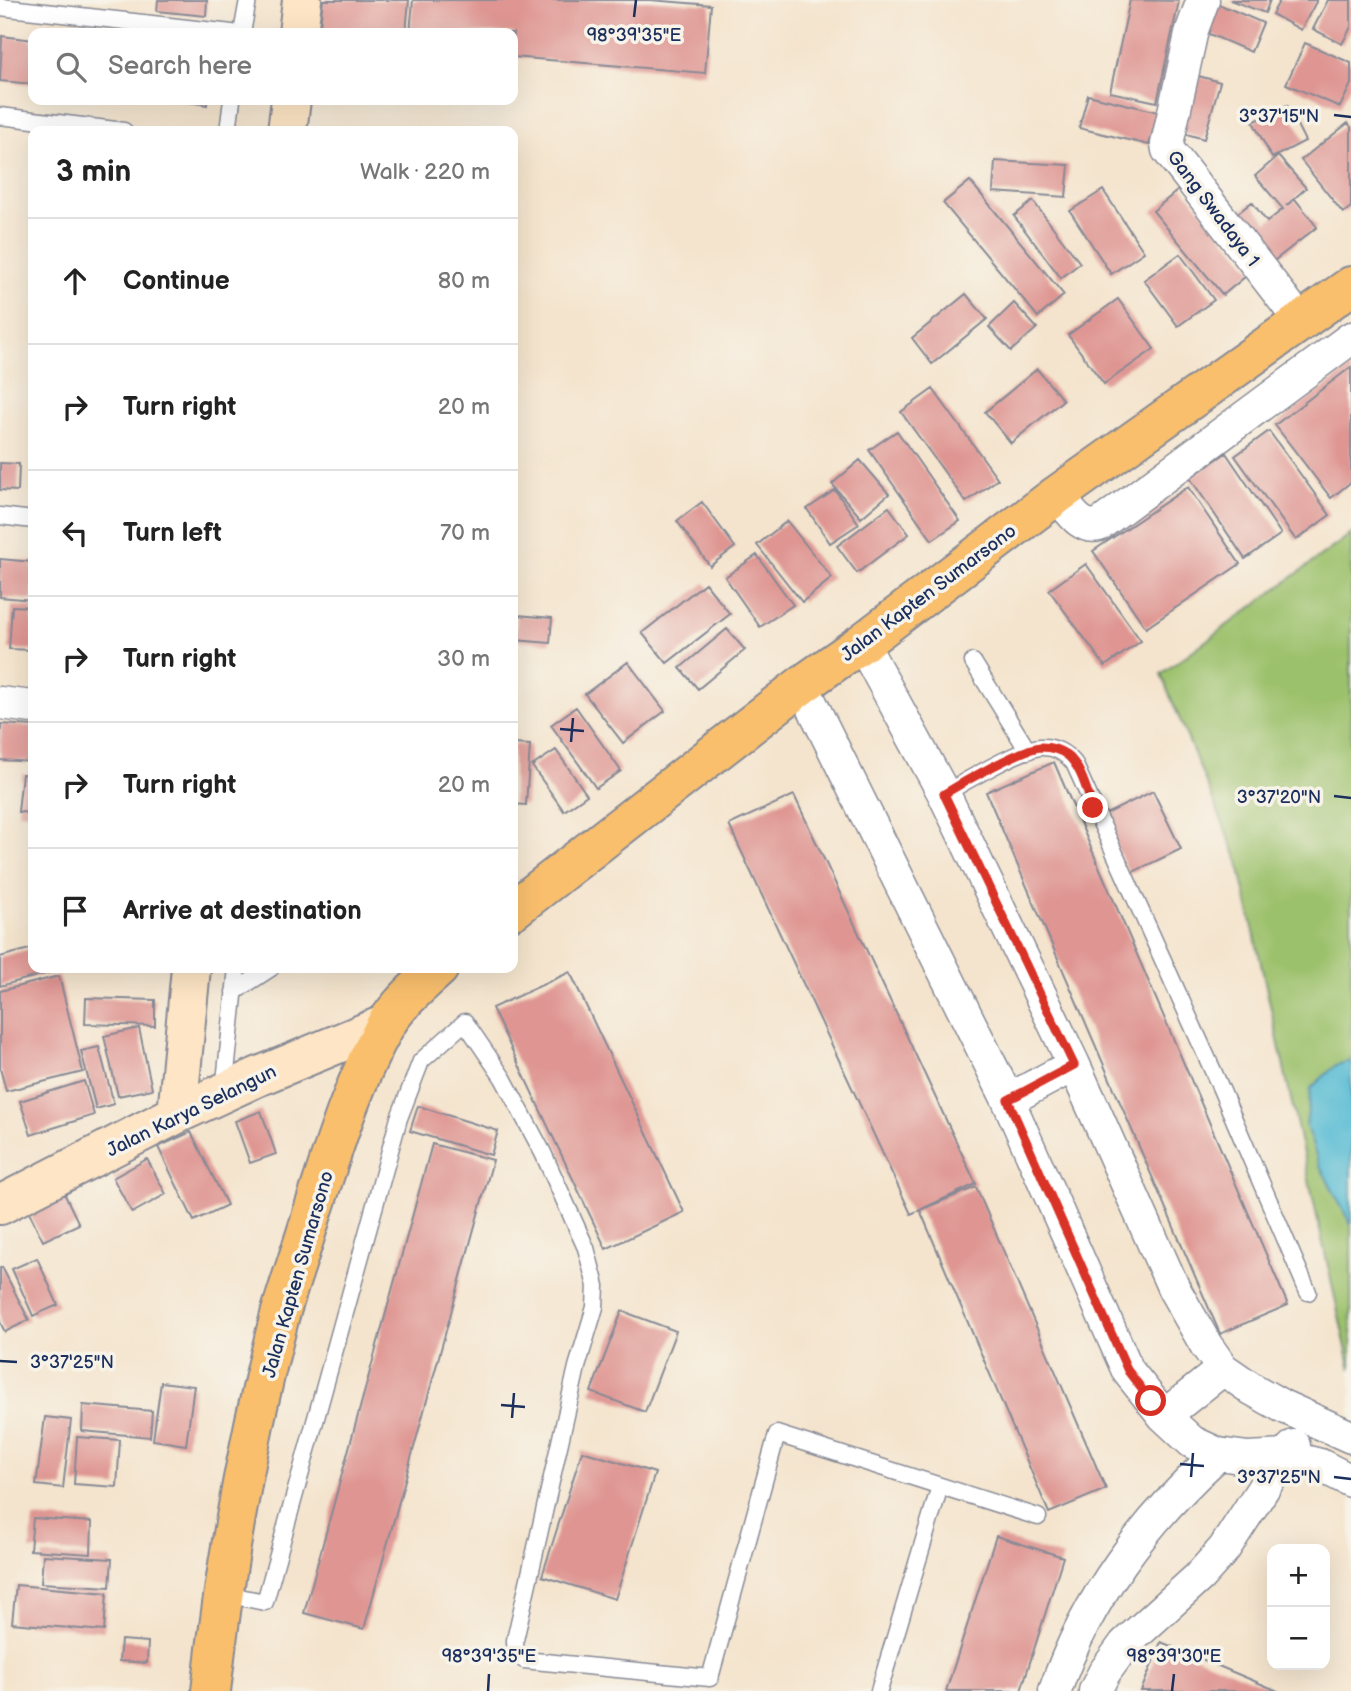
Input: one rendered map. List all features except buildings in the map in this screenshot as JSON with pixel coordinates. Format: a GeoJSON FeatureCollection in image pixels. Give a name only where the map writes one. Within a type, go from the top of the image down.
{"type":"FeatureCollection","features":[{"type":"Feature","properties":{"kind":"highway","name":"Jalan Kapten Sumarsono"},"geometry":{"type":"LineString","coordinates":[[518,906],[802,685],[862,643],[1057,495],[1351,286]]}},
{"type":"Feature","properties":{"kind":"highway","name":"Jalan Kapten Sumarsono"},"geometry":{"type":"LineString","coordinates":[[211,1691],[222,1594],[252,1439],[281,1315],[338,1131],[386,1024],[434,973]]}},
{"type":"Feature","properties":{"kind":"main road"},"geometry":{"type":"LineString","coordinates":[[299,28],[302,0]]}},
{"type":"Feature","properties":{"kind":"main road"},"geometry":{"type":"LineString","coordinates":[[288,126],[290,105]]}},
{"type":"Feature","properties":{"kind":"main road"},"geometry":{"type":"LineString","coordinates":[[177,1114],[191,973]]}},
{"type":"Feature","properties":{"kind":"main road","name":"Jalan Karya Selangun"},"geometry":{"type":"LineString","coordinates":[[0,1205],[177,1114],[386,1024]]}},
{"type":"Feature","properties":{"kind":"street","name":"Gang Swadaya 1"},"geometry":{"type":"LineString","coordinates":[[1203,0],[1192,30],[1167,144],[1168,150],[1297,326]]}},
{"type":"Feature","properties":{"kind":"street"},"geometry":{"type":"LineString","coordinates":[[1297,326],[1319,362]]}},
{"type":"Feature","properties":{"kind":"street"},"geometry":{"type":"LineString","coordinates":[[1057,495],[1081,523],[1099,525],[1351,338]]}},
{"type":"Feature","properties":{"kind":"street"},"geometry":{"type":"LineString","coordinates":[[862,643],[944,794],[1074,1065],[1174,1289],[1206,1345],[1223,1369],[1252,1389],[1351,1437]]}},
{"type":"Feature","properties":{"kind":"street"},"geometry":{"type":"LineString","coordinates":[[802,685],[1008,1100],[1128,1371],[1164,1416],[1192,1442],[1218,1454],[1248,1458],[1284,1456],[1320,1465],[1351,1481]]}},
{"type":"Feature","properties":{"kind":"street"},"geometry":{"type":"LineString","coordinates":[[0,703],[28,706]]}},
{"type":"Feature","properties":{"kind":"street"},"geometry":{"type":"LineString","coordinates":[[1008,1100],[1074,1065]]}},
{"type":"Feature","properties":{"kind":"street"},"geometry":{"type":"LineString","coordinates":[[1164,1416],[1223,1369]]}},
{"type":"Feature","properties":{"kind":"street"},"geometry":{"type":"LineString","coordinates":[[1095,1691],[1125,1644],[1199,1577],[1224,1549],[1284,1456],[1317,1422]]}},
{"type":"Feature","properties":{"kind":"street"},"geometry":{"type":"LineString","coordinates":[[1055,1691],[1086,1617],[1122,1559],[1156,1516],[1218,1454]]}},
{"type":"Feature","properties":{"kind":"lane"},"geometry":{"type":"LineString","coordinates":[[243,28],[248,0]]}},
{"type":"Feature","properties":{"kind":"lane"},"geometry":{"type":"LineString","coordinates":[[0,7],[187,28]]}},
{"type":"Feature","properties":{"kind":"lane"},"geometry":{"type":"LineString","coordinates":[[229,126],[231,105]]}},
{"type":"Feature","properties":{"kind":"lane"},"geometry":{"type":"LineString","coordinates":[[0,116],[83,126]]}},
{"type":"Feature","properties":{"kind":"lane"},"geometry":{"type":"LineString","coordinates":[[0,516],[28,519]]}},
{"type":"Feature","properties":{"kind":"lane"},"geometry":{"type":"LineString","coordinates":[[973,662],[1028,751]]}},
{"type":"Feature","properties":{"kind":"lane"},"geometry":{"type":"LineString","coordinates":[[944,794],[1040,747],[1050,748],[1068,756],[1074,763],[1218,1082],[1308,1292]]}},
{"type":"Feature","properties":{"kind":"lane"},"geometry":{"type":"LineString","coordinates":[[224,1092],[236,973]]}},
{"type":"Feature","properties":{"kind":"lane"},"geometry":{"type":"LineString","coordinates":[[234,992],[263,973]]}},
{"type":"Feature","properties":{"kind":"lane"},"geometry":{"type":"LineString","coordinates":[[222,1594],[265,1602],[399,1118],[421,1061],[465,1022],[503,1078],[543,1153],[586,1248],[596,1286],[596,1307],[578,1367],[515,1640],[515,1653],[518,1656],[524,1660],[710,1678],[778,1434],[1038,1517]]}},
{"type":"Feature","properties":{"kind":"lane"},"geometry":{"type":"LineString","coordinates":[[879,1691],[940,1486]]}},
{"type":"Feature","properties":{"kind":"green space"},"geometry":{"type":"Polygon","coordinates":[[[1351,534],[1351,1370],[1238,860],[1161,674],[1351,534]]]}},
{"type":"Feature","properties":{"kind":"water"},"geometry":{"type":"Polygon","coordinates":[[[1351,1061],[1351,1225],[1319,1164],[1306,1126],[1311,1088],[1336,1065],[1351,1061]]]}},
{"type":"Feature","properties":{"kind":"route"},"geometry":{"type":"LineString","coordinates":[[1093,808],[1074,763],[1068,756],[1060,751],[1040,747],[944,794],[1074,1065],[1008,1100],[1128,1371],[1151,1401]]}}]}
